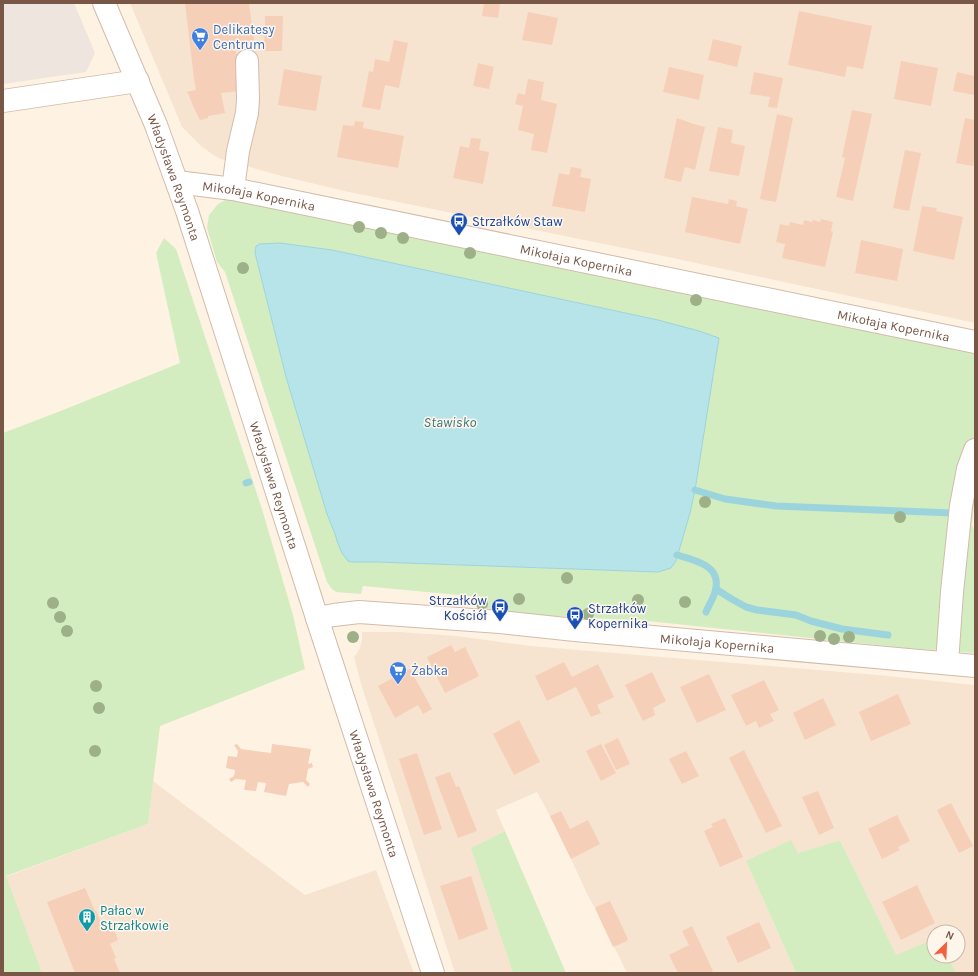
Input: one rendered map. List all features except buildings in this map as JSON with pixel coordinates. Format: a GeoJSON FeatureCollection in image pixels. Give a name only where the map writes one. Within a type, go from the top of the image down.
{"type":"FeatureCollection","features":[{"type":"Feature","properties":{"kind":"street","name":"Władysława Reymonta"},"geometry":{"type":"LineString","coordinates":[[104,3],[138,80],[177,182],[433,973]]}},
{"type":"Feature","properties":{"kind":"street"},"geometry":{"type":"LineString","coordinates":[[233,189],[238,151],[248,99],[247,61]]}},
{"type":"Feature","properties":{"kind":"street"},"geometry":{"type":"LineString","coordinates":[[3,101],[138,80]]}},
{"type":"Feature","properties":{"kind":"street","name":"Mikołaja Kopernika"},"geometry":{"type":"LineString","coordinates":[[177,182],[233,189],[975,342]]}},
{"type":"Feature","properties":{"kind":"street"},"geometry":{"type":"LineString","coordinates":[[947,663],[952,592],[961,506],[968,469],[975,450]]}},
{"type":"Feature","properties":{"kind":"street","name":"Mikołaja Kopernika"},"geometry":{"type":"LineString","coordinates":[[317,618],[359,612],[500,622],[975,666]]}},
{"type":"Feature","properties":{"kind":"shaded area"},"geometry":{"type":"Polygon","coordinates":[[[3,3],[74,3],[95,53],[86,72],[3,84],[3,3]]]}},
{"type":"Feature","properties":{"kind":"shaded area"},"geometry":{"type":"Polygon","coordinates":[[[130,3],[975,3],[975,323],[668,257],[344,191],[274,174],[218,158],[202,147],[182,127],[130,3]]]}},
{"type":"Feature","properties":{"kind":"shaded area"},"geometry":{"type":"Polygon","coordinates":[[[362,632],[400,632],[457,636],[531,646],[878,675],[975,685],[975,973],[956,973],[952,964],[966,964],[966,924],[926,924],[926,943],[896,956],[840,840],[798,853],[746,861],[796,973],[627,973],[537,792],[496,810],[505,831],[472,848],[513,973],[455,973],[361,684],[354,657],[360,648],[362,632]]]}},
{"type":"Feature","properties":{"kind":"shaded area"},"geometry":{"type":"Polygon","coordinates":[[[153,781],[305,895],[376,870],[414,973],[42,973],[5,877],[148,824],[153,781]]]}},
{"type":"Feature","properties":{"kind":"green space"},"geometry":{"type":"Polygon","coordinates":[[[229,198],[975,352],[975,495],[972,525],[975,530],[975,653],[906,648],[647,621],[479,612],[480,597],[363,586],[361,594],[336,592],[327,582],[225,272],[217,262],[207,228],[209,215],[218,204],[229,198]],[[280,243],[256,246],[255,253],[286,377],[327,514],[342,553],[352,562],[658,572],[676,561],[695,490],[718,345],[714,336],[658,320],[332,250],[280,243]]]}},
{"type":"Feature","properties":{"kind":"green space"},"geometry":{"type":"Polygon","coordinates":[[[164,238],[176,249],[262,509],[293,615],[305,669],[160,726],[148,824],[6,876],[42,973],[3,973],[3,433],[180,363],[156,253],[164,238]]]}},
{"type":"Feature","properties":{"kind":"green space"},"geometry":{"type":"Polygon","coordinates":[[[505,831],[566,973],[513,973],[471,848],[505,831]]]}},
{"type":"Feature","properties":{"kind":"green space"},"geometry":{"type":"Polygon","coordinates":[[[791,840],[798,853],[840,840],[896,955],[926,942],[926,964],[952,964],[956,973],[796,973],[746,861],[791,840]]]}},
{"type":"Feature","properties":{"kind":"water","name":"Stawisko"},"geometry":{"type":"Polygon","coordinates":[[[280,243],[332,250],[658,320],[719,338],[695,490],[676,561],[671,568],[658,572],[348,561],[342,553],[327,514],[286,377],[255,253],[256,246],[260,244],[280,243]]]}},
{"type":"Feature","properties":{"kind":"waterway"},"geometry":{"type":"LineString","coordinates":[[695,490],[725,499],[776,506],[952,513]]}},
{"type":"Feature","properties":{"kind":"waterway"},"geometry":{"type":"LineString","coordinates":[[677,555],[699,562],[711,570],[715,576],[715,592],[706,612]]}},
{"type":"Feature","properties":{"kind":"waterway"},"geometry":{"type":"LineString","coordinates":[[716,589],[746,607],[757,610],[796,615],[811,621],[842,629],[888,635]]}},
{"type":"Feature","properties":{"kind":"place","name":"Delikatesy Centrum"},"geometry":{"type":"Point","coordinates":[200,51]}},
{"type":"Feature","properties":{"kind":"place","name":"Strzałków Staw"},"geometry":{"type":"Point","coordinates":[459,236]}},
{"type":"Feature","properties":{"kind":"place","name":"Strzałków Kościół"},"geometry":{"type":"Point","coordinates":[500,622]}},
{"type":"Feature","properties":{"kind":"place","name":"Strzałków Kopernika"},"geometry":{"type":"Point","coordinates":[575,630]}},
{"type":"Feature","properties":{"kind":"place","name":"Żabka"},"geometry":{"type":"Point","coordinates":[398,685]}},
{"type":"Feature","properties":{"kind":"place","name":"Pałac w Strzałkowie"},"geometry":{"type":"Point","coordinates":[87,932]}}]}
